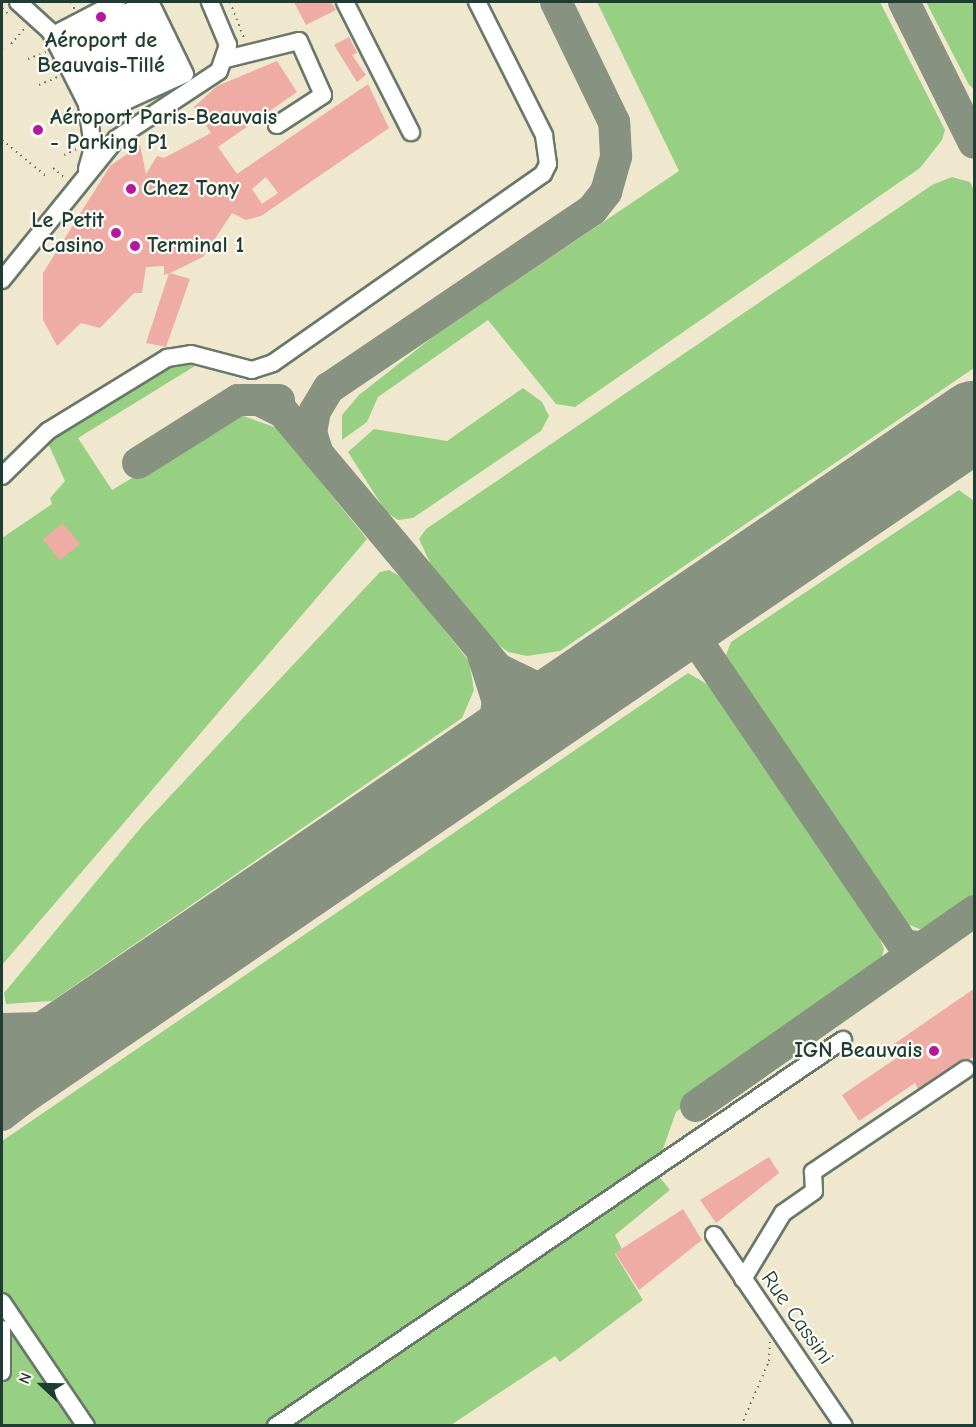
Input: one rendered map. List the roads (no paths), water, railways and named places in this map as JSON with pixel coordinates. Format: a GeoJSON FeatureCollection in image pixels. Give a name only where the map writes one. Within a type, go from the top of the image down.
{"type":"FeatureCollection","features":[{"type":"Feature","properties":{"kind":"lane"},"geometry":{"type":"LineString","coordinates":[[67,77],[117,2]]}},
{"type":"Feature","properties":{"kind":"lane"},"geometry":{"type":"LineString","coordinates":[[78,176],[133,124],[209,81],[226,59],[227,39],[210,2]]}},
{"type":"Feature","properties":{"kind":"lane"},"geometry":{"type":"LineString","coordinates":[[345,2],[411,132]]}},
{"type":"Feature","properties":{"kind":"lane"},"geometry":{"type":"LineString","coordinates":[[2,476],[48,431],[167,358],[191,354],[252,370],[273,363],[543,174],[548,164],[544,135],[477,2]]}},
{"type":"Feature","properties":{"kind":"lane"},"geometry":{"type":"LineString","coordinates":[[2,280],[78,176],[93,148],[67,77],[26,3]]}},
{"type":"Feature","properties":{"kind":"lane"},"geometry":{"type":"LineString","coordinates":[[67,77],[162,27]]}},
{"type":"Feature","properties":{"kind":"lane"},"geometry":{"type":"LineString","coordinates":[[67,77],[162,27]]}},
{"type":"Feature","properties":{"kind":"lane"},"geometry":{"type":"LineString","coordinates":[[67,77],[162,27]]}},
{"type":"Feature","properties":{"kind":"lane"},"geometry":{"type":"LineString","coordinates":[[67,77],[185,74],[162,27]]}},
{"type":"Feature","properties":{"kind":"lane"},"geometry":{"type":"LineString","coordinates":[[226,59],[299,41],[323,94],[277,125]]}},
{"type":"Feature","properties":{"kind":"lane"},"geometry":{"type":"LineString","coordinates":[[276,1425],[843,1040]]}},
{"type":"Feature","properties":{"kind":"lane"},"geometry":{"type":"LineString","coordinates":[[743,1279],[783,1213],[814,1191],[813,1172],[966,1069]]}},
{"type":"Feature","properties":{"kind":"lane","name":"Rue Cassini"},"geometry":{"type":"LineString","coordinates":[[714,1235],[844,1425]]}},
{"type":"Feature","properties":{"kind":"lane"},"geometry":{"type":"LineString","coordinates":[[2,1302],[86,1425]]}},
{"type":"Feature","properties":{"kind":"lane"},"geometry":{"type":"LineString","coordinates":[[2,1329],[2,1372]]}},
{"type":"Feature","properties":{"kind":"place","name":"Aéroport de Beauvais-Tillé"},"geometry":{"type":"Point","coordinates":[101,17]}},
{"type":"Feature","properties":{"kind":"place","name":"Aéroport Paris-Beauvais - Parking P1"},"geometry":{"type":"Point","coordinates":[38,130]}},
{"type":"Feature","properties":{"kind":"place","name":"Chez Tony"},"geometry":{"type":"Point","coordinates":[131,189]}},
{"type":"Feature","properties":{"kind":"place","name":"Le Petit Casino"},"geometry":{"type":"Point","coordinates":[116,233]}},
{"type":"Feature","properties":{"kind":"place","name":"Terminal 1"},"geometry":{"type":"Point","coordinates":[135,246]}},
{"type":"Feature","properties":{"kind":"place","name":"IGN Beauvais"},"geometry":{"type":"Point","coordinates":[934,1051]}}]}
